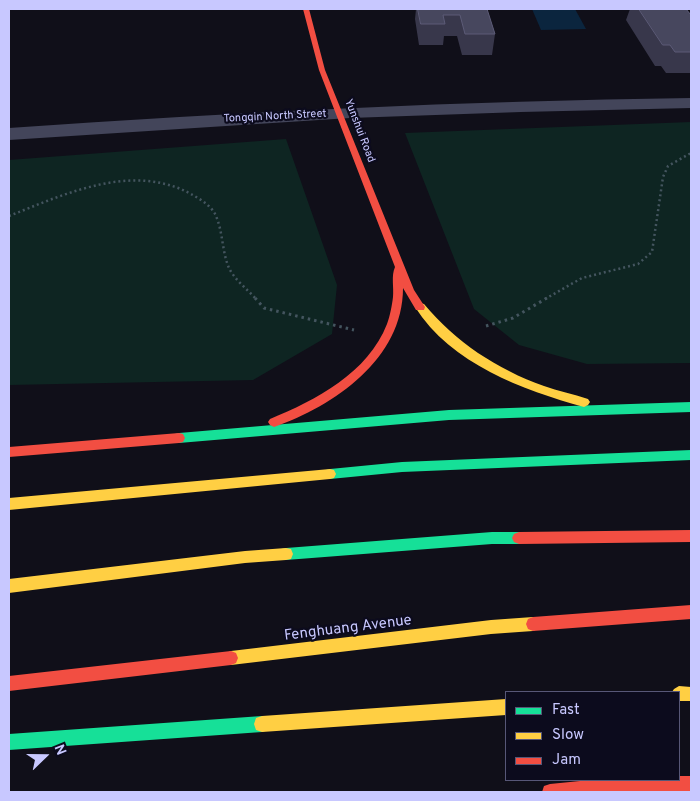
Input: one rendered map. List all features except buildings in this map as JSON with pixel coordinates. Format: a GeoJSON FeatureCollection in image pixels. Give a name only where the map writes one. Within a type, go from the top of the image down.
{"type":"FeatureCollection","features":[{"type":"Feature","properties":{"kind":"main road","name":"Yunshui Road"},"geometry":{"type":"LineString","coordinates":[[306,9],[322,70],[396,261]]}},
{"type":"Feature","properties":{"kind":"main road"},"geometry":{"type":"LineString","coordinates":[[396,261],[409,291],[433,322],[466,351],[510,377],[560,397],[615,409]]}},
{"type":"Feature","properties":{"kind":"main road"},"geometry":{"type":"LineString","coordinates":[[240,433],[285,419],[325,399],[358,374],[381,345],[395,316],[400,288],[396,261]]}},
{"type":"Feature","properties":{"kind":"main road"},"geometry":{"type":"LineString","coordinates":[[9,452],[449,415],[691,406]]}},
{"type":"Feature","properties":{"kind":"main road"},"geometry":{"type":"LineString","coordinates":[[9,504],[402,467],[691,455]]}},
{"type":"Feature","properties":{"kind":"main road"},"geometry":{"type":"LineString","coordinates":[[9,586],[245,557],[492,538],[691,536]]}},
{"type":"Feature","properties":{"kind":"main road","name":"Fenghuang Avenue"},"geometry":{"type":"LineString","coordinates":[[9,684],[491,627],[691,612]]}},
{"type":"Feature","properties":{"kind":"main road"},"geometry":{"type":"LineString","coordinates":[[9,742],[505,707]]}},
{"type":"Feature","properties":{"kind":"main road"},"geometry":{"type":"LineString","coordinates":[[550,792],[600,787],[691,784]]}},
{"type":"Feature","properties":{"kind":"street","name":"Tongqin North Street"},"geometry":{"type":"LineString","coordinates":[[9,134],[339,114],[545,106],[691,103]]}},
{"type":"Feature","properties":{"kind":"green space"},"geometry":{"type":"Polygon","coordinates":[[[691,122],[691,363],[587,364],[519,345],[474,309],[405,133],[691,122]]]}},
{"type":"Feature","properties":{"kind":"green space"},"geometry":{"type":"Polygon","coordinates":[[[286,139],[337,285],[332,334],[253,380],[9,385],[9,160],[286,139]]]}},
{"type":"Feature","properties":{"kind":"water"},"geometry":{"type":"Polygon","coordinates":[[[532,9],[575,9],[586,29],[541,30],[532,9]]]}},
{"type":"Feature","properties":{"kind":"traffic: fast"},"geometry":{"type":"LineString","coordinates":[[179,438],[449,415],[691,407]]}},
{"type":"Feature","properties":{"kind":"traffic: fast"},"geometry":{"type":"LineString","coordinates":[[330,474],[402,467],[691,455]]}},
{"type":"Feature","properties":{"kind":"traffic: fast"},"geometry":{"type":"LineString","coordinates":[[286,554],[492,538],[519,538]]}},
{"type":"Feature","properties":{"kind":"traffic: fast"},"geometry":{"type":"LineString","coordinates":[[9,742],[262,724]]}},
{"type":"Feature","properties":{"kind":"traffic: slow"},"geometry":{"type":"LineString","coordinates":[[420,307],[454,342],[473,356],[516,379],[561,396],[584,402]]}},
{"type":"Feature","properties":{"kind":"traffic: slow"},"geometry":{"type":"LineString","coordinates":[[9,504],[330,474]]}},
{"type":"Feature","properties":{"kind":"traffic: slow"},"geometry":{"type":"LineString","coordinates":[[9,586],[245,557],[286,554]]}},
{"type":"Feature","properties":{"kind":"traffic: slow"},"geometry":{"type":"LineString","coordinates":[[231,658],[491,627],[533,624]]}},
{"type":"Feature","properties":{"kind":"traffic: slow"},"geometry":{"type":"LineString","coordinates":[[680,694],[691,694]]}},
{"type":"Feature","properties":{"kind":"traffic: slow"},"geometry":{"type":"LineString","coordinates":[[262,724],[505,707]]}},
{"type":"Feature","properties":{"kind":"traffic: jam"},"geometry":{"type":"LineString","coordinates":[[306,9],[322,70],[409,291],[420,307]]}},
{"type":"Feature","properties":{"kind":"traffic: jam"},"geometry":{"type":"LineString","coordinates":[[274,422],[299,412],[323,399],[345,384],[365,366],[381,346],[392,323],[398,298],[398,269]]}},
{"type":"Feature","properties":{"kind":"traffic: jam"},"geometry":{"type":"LineString","coordinates":[[9,452],[179,438]]}},
{"type":"Feature","properties":{"kind":"traffic: jam"},"geometry":{"type":"LineString","coordinates":[[519,538],[691,536]]}},
{"type":"Feature","properties":{"kind":"traffic: jam"},"geometry":{"type":"LineString","coordinates":[[533,624],[691,612]]}},
{"type":"Feature","properties":{"kind":"traffic: jam"},"geometry":{"type":"LineString","coordinates":[[9,684],[231,658]]}},
{"type":"Feature","properties":{"kind":"traffic: jam"},"geometry":{"type":"LineString","coordinates":[[550,792],[600,787],[691,784]]}}]}
